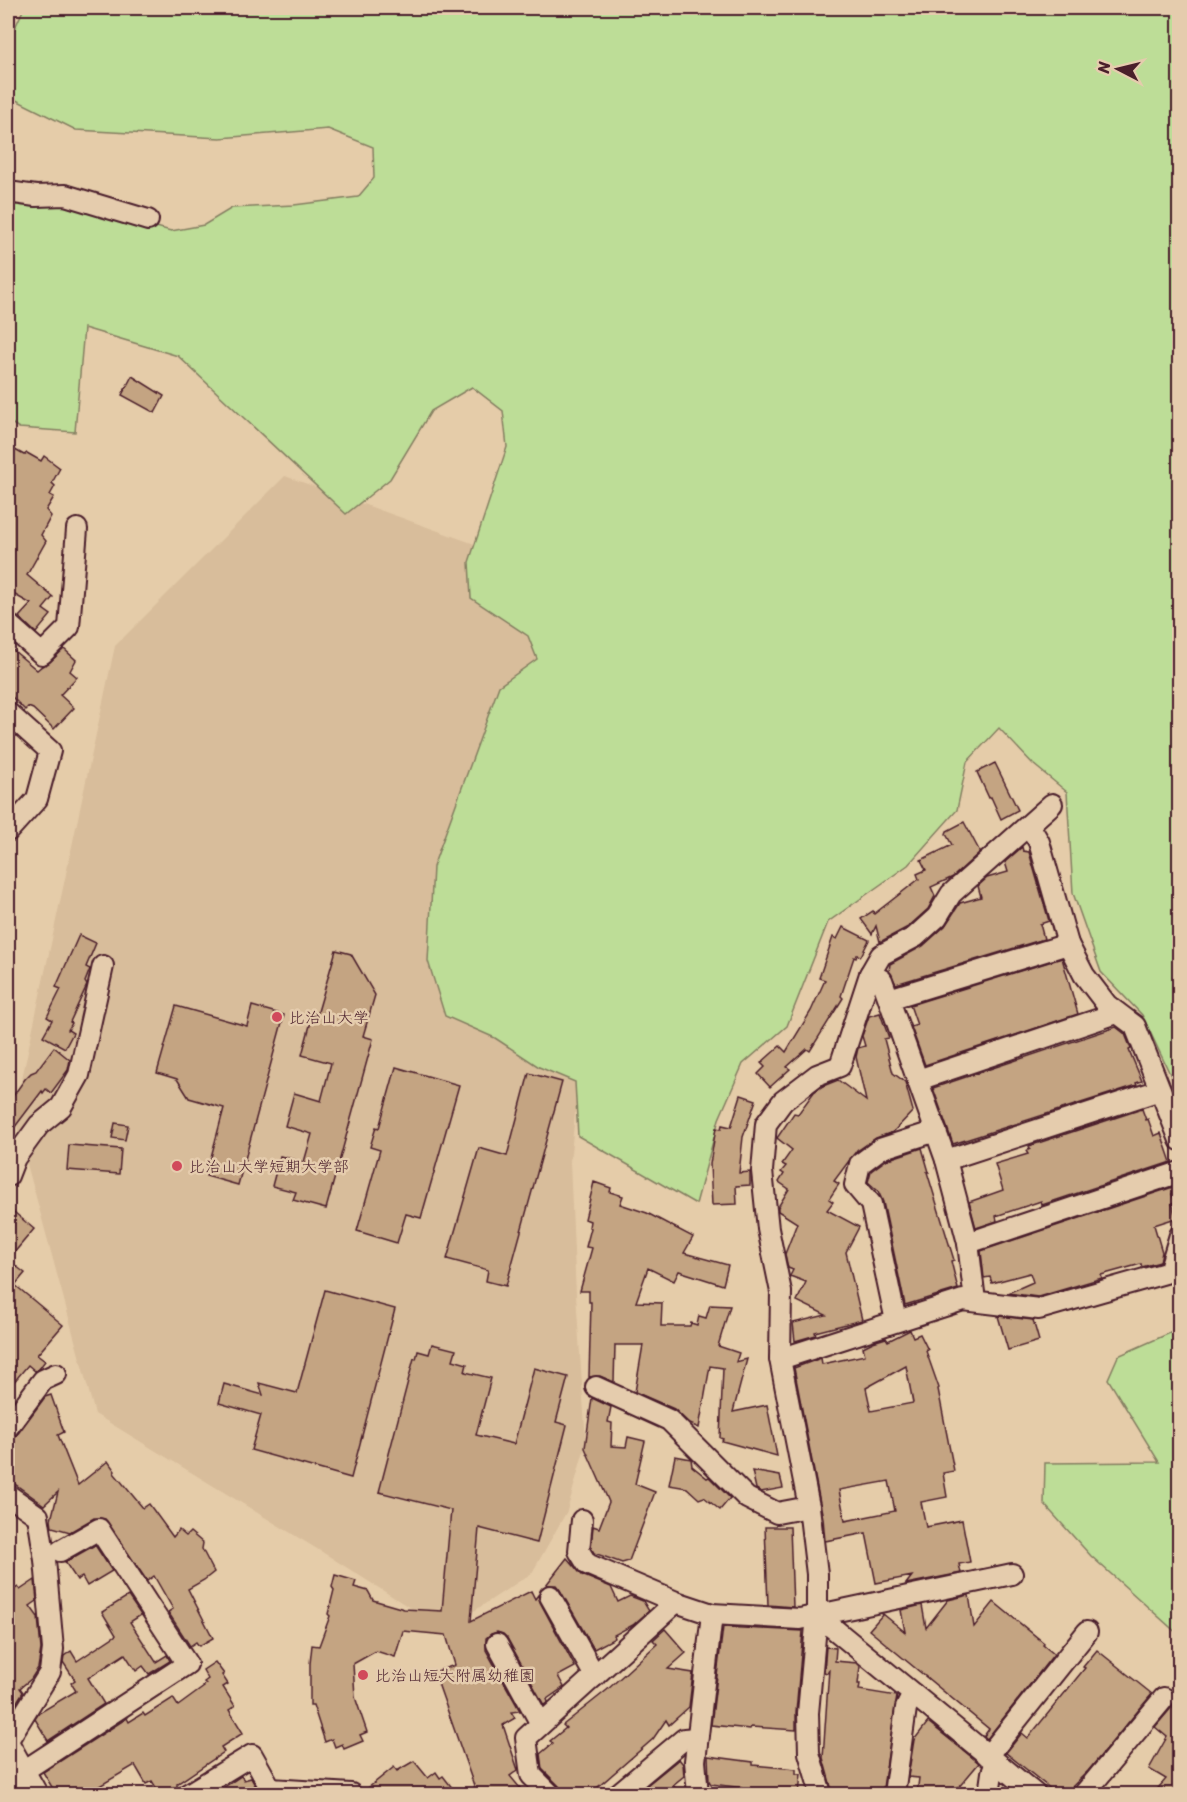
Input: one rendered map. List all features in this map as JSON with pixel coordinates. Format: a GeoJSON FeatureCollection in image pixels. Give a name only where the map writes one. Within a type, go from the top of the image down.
{"type":"FeatureCollection","features":[{"type":"Feature","properties":{"kind":"main road"},"geometry":{"type":"LineString","coordinates":[[8,1746],[15,1780],[11,1794]]}},
{"type":"Feature","properties":{"kind":"main road"},"geometry":{"type":"LineString","coordinates":[[15,1780],[35,1794]]}},
{"type":"Feature","properties":{"kind":"street"},"geometry":{"type":"LineString","coordinates":[[8,192],[36,196],[65,195],[148,220]]}},
{"type":"Feature","properties":{"kind":"street"},"geometry":{"type":"LineString","coordinates":[[8,624],[42,654],[69,627],[77,529]]}},
{"type":"Feature","properties":{"kind":"street"},"geometry":{"type":"LineString","coordinates":[[8,713],[50,751],[37,799],[8,831]]}},
{"type":"Feature","properties":{"kind":"street"},"geometry":{"type":"LineString","coordinates":[[821,1794],[809,1753],[808,1713],[817,1615],[817,1574],[809,1507],[780,1359],[781,1292],[768,1229],[762,1171],[766,1125],[783,1101],[817,1075],[840,1066],[870,974],[881,955],[915,937],[937,917],[951,894],[1052,804]]}},
{"type":"Feature","properties":{"kind":"street"},"geometry":{"type":"LineString","coordinates":[[1029,825],[1039,842],[1068,944],[1084,975],[1107,1005],[1135,1026],[1179,1140]]}},
{"type":"Feature","properties":{"kind":"street"},"geometry":{"type":"LineString","coordinates":[[889,999],[1068,944]]}},
{"type":"Feature","properties":{"kind":"street"},"geometry":{"type":"LineString","coordinates":[[8,1176],[15,1158],[39,1125],[61,1107],[79,1075],[103,966]]}},
{"type":"Feature","properties":{"kind":"street"},"geometry":{"type":"LineString","coordinates":[[870,974],[882,980],[946,1160],[968,1243],[975,1301]]}},
{"type":"Feature","properties":{"kind":"street"},"geometry":{"type":"LineString","coordinates":[[918,1080],[1117,1013]]}},
{"type":"Feature","properties":{"kind":"street"},"geometry":{"type":"LineString","coordinates":[[946,1160],[1160,1090]]}},
{"type":"Feature","properties":{"kind":"street"},"geometry":{"type":"LineString","coordinates":[[896,1321],[872,1204],[855,1185],[860,1164],[880,1149],[936,1131]]}},
{"type":"Feature","properties":{"kind":"street"},"geometry":{"type":"LineString","coordinates":[[968,1243],[1179,1172]]}},
{"type":"Feature","properties":{"kind":"street"},"geometry":{"type":"LineString","coordinates":[[780,1359],[963,1300],[1040,1309],[1169,1272],[1179,1235]]}},
{"type":"Feature","properties":{"kind":"street"},"geometry":{"type":"LineString","coordinates":[[8,1427],[43,1380],[56,1374]]}},
{"type":"Feature","properties":{"kind":"street"},"geometry":{"type":"LineString","coordinates":[[596,1387],[669,1420],[747,1498],[777,1513],[809,1507]]}},
{"type":"Feature","properties":{"kind":"street"},"geometry":{"type":"LineString","coordinates":[[8,1495],[38,1516],[45,1560],[53,1649],[50,1672],[8,1740]]}},
{"type":"Feature","properties":{"kind":"street"},"geometry":{"type":"LineString","coordinates":[[582,1520],[579,1551],[587,1564],[676,1602],[712,1614],[800,1619],[1011,1574]]}},
{"type":"Feature","properties":{"kind":"street"},"geometry":{"type":"LineString","coordinates":[[15,1780],[188,1664],[99,1529],[60,1551]]}},
{"type":"Feature","properties":{"kind":"street"},"geometry":{"type":"LineString","coordinates":[[550,1596],[595,1676]]}},
{"type":"Feature","properties":{"kind":"street"},"geometry":{"type":"LineString","coordinates":[[550,1794],[531,1775],[526,1738],[676,1602]]}},
{"type":"Feature","properties":{"kind":"street"},"geometry":{"type":"LineString","coordinates":[[698,1794],[694,1761],[712,1614]]}},
{"type":"Feature","properties":{"kind":"street"},"geometry":{"type":"LineString","coordinates":[[817,1615],[1035,1794]]}},
{"type":"Feature","properties":{"kind":"street"},"geometry":{"type":"LineString","coordinates":[[989,1794],[992,1760],[1087,1632]]}},
{"type":"Feature","properties":{"kind":"street"},"geometry":{"type":"LineString","coordinates":[[497,1644],[541,1724]]}},
{"type":"Feature","properties":{"kind":"street"},"geometry":{"type":"LineString","coordinates":[[894,1794],[906,1708],[913,1694]]}},
{"type":"Feature","properties":{"kind":"street"},"geometry":{"type":"LineString","coordinates":[[1084,1794],[1164,1698]]}},
{"type":"Feature","properties":{"kind":"street"},"geometry":{"type":"LineString","coordinates":[[618,1794],[684,1739],[697,1738]]}},
{"type":"Feature","properties":{"kind":"street"},"geometry":{"type":"LineString","coordinates":[[188,1794],[252,1755],[271,1789],[351,1794]]}},
{"type":"Feature","properties":{"kind":"shaded area","name":"比治山大学"},"geometry":{"type":"Polygon","coordinates":[[[285,476],[572,579],[581,1058],[570,1162],[586,1443],[567,1511],[532,1573],[445,1630],[327,1555],[95,1414],[14,1116],[115,646],[285,476]]]}},
{"type":"Feature","properties":{"kind":"green space"},"geometry":{"type":"Polygon","coordinates":[[[24,8],[1179,8],[1179,1093],[1142,1015],[1101,972],[1073,893],[1067,792],[1033,764],[999,728],[967,762],[957,810],[908,865],[828,922],[787,1026],[743,1064],[719,1119],[696,1204],[578,1136],[575,1082],[539,1067],[495,1038],[445,1016],[428,961],[433,867],[499,686],[537,659],[528,636],[471,598],[469,562],[507,447],[503,411],[472,387],[431,411],[390,479],[346,514],[178,356],[84,328],[75,432],[19,428],[8,421],[8,204],[33,207],[64,202],[171,231],[204,225],[232,208],[294,205],[358,197],[374,178],[373,147],[328,129],[220,138],[76,130],[8,96],[8,43],[24,8]]]}},
{"type":"Feature","properties":{"kind":"green space"},"geometry":{"type":"Polygon","coordinates":[[[1179,1329],[1179,1635],[1091,1556],[1044,1504],[1045,1463],[1159,1462],[1108,1379],[1118,1356],[1179,1329]]]}},
{"type":"Feature","properties":{"kind":"building"},"geometry":{"type":"Polygon","coordinates":[[[132,376],[164,396],[155,413],[122,395],[132,376]]]}},
{"type":"Feature","properties":{"kind":"building"},"geometry":{"type":"Polygon","coordinates":[[[8,446],[41,461],[44,456],[60,468],[52,483],[55,486],[50,495],[54,497],[46,510],[51,516],[41,535],[46,541],[27,575],[53,597],[43,609],[51,615],[36,633],[19,617],[31,604],[8,591],[8,446]]]}},
{"type":"Feature","properties":{"kind":"building"},"geometry":{"type":"Polygon","coordinates":[[[8,646],[37,670],[64,649],[76,660],[70,671],[77,677],[60,695],[74,708],[54,729],[33,709],[28,707],[25,710],[8,693],[8,646]]]}},
{"type":"Feature","properties":{"kind":"building"},"geometry":{"type":"Polygon","coordinates":[[[995,763],[1018,810],[1001,819],[977,772],[995,763]]]}},
{"type":"Feature","properties":{"kind":"building"},"geometry":{"type":"Polygon","coordinates":[[[964,822],[980,852],[953,877],[931,887],[935,896],[928,909],[908,927],[880,942],[876,926],[872,934],[861,919],[873,911],[874,914],[919,879],[917,874],[926,870],[921,860],[952,845],[946,834],[947,831],[964,822]]]}},
{"type":"Feature","properties":{"kind":"building"},"geometry":{"type":"Polygon","coordinates":[[[1022,847],[1023,851],[1029,852],[1049,921],[1040,924],[1044,939],[896,984],[889,971],[890,964],[923,946],[945,926],[960,903],[981,897],[978,886],[987,878],[1008,872],[1005,862],[1022,847]]]}},
{"type":"Feature","properties":{"kind":"building"},"geometry":{"type":"Polygon","coordinates":[[[843,927],[869,940],[861,956],[854,957],[841,996],[843,998],[810,1051],[807,1049],[787,1067],[790,1069],[770,1087],[758,1074],[765,1067],[761,1063],[780,1046],[786,1052],[811,1011],[825,980],[819,978],[833,937],[837,939],[843,927]]]}},
{"type":"Feature","properties":{"kind":"building"},"geometry":{"type":"Polygon","coordinates":[[[79,935],[96,943],[86,967],[90,969],[85,982],[87,985],[70,1022],[72,1023],[68,1030],[73,1033],[65,1048],[43,1036],[52,1020],[47,1017],[61,989],[56,987],[79,935]]]}},
{"type":"Feature","properties":{"kind":"building"},"geometry":{"type":"Polygon","coordinates":[[[336,950],[351,954],[375,995],[363,1036],[373,1039],[326,1209],[293,1200],[296,1192],[272,1186],[280,1156],[304,1162],[312,1134],[285,1126],[294,1093],[321,1101],[331,1063],[302,1055],[313,1014],[317,1015],[336,950]]]}},
{"type":"Feature","properties":{"kind":"building"},"geometry":{"type":"Polygon","coordinates":[[[1062,958],[1078,1014],[925,1065],[911,1027],[917,1025],[910,1005],[1062,958]]]}},
{"type":"Feature","properties":{"kind":"building"},"geometry":{"type":"Polygon","coordinates":[[[176,1006],[247,1026],[252,1006],[284,1015],[238,1185],[206,1176],[224,1108],[189,1098],[177,1079],[157,1073],[176,1006]]]}},
{"type":"Feature","properties":{"kind":"building"},"geometry":{"type":"Polygon","coordinates":[[[880,1013],[889,1038],[884,1039],[893,1073],[905,1082],[913,1111],[893,1132],[876,1138],[857,1150],[834,1181],[839,1184],[829,1199],[833,1202],[827,1210],[859,1227],[846,1252],[862,1320],[815,1332],[816,1335],[795,1341],[793,1323],[826,1315],[797,1301],[806,1282],[790,1276],[793,1270],[788,1268],[785,1254],[797,1223],[778,1211],[778,1207],[789,1189],[779,1182],[784,1174],[781,1172],[786,1166],[782,1164],[792,1150],[777,1138],[794,1113],[798,1114],[814,1092],[823,1086],[838,1080],[866,1101],[856,1057],[858,1048],[865,1046],[862,1036],[869,1016],[880,1013]]]}},
{"type":"Feature","properties":{"kind":"building"},"geometry":{"type":"Polygon","coordinates":[[[1116,1027],[1125,1034],[1131,1049],[1129,1050],[1142,1081],[1136,1083],[1137,1085],[953,1144],[933,1088],[1116,1027]]]}},
{"type":"Feature","properties":{"kind":"building"},"geometry":{"type":"Polygon","coordinates":[[[54,1047],[70,1060],[68,1070],[51,1093],[46,1089],[43,1093],[42,1091],[8,1136],[8,1103],[25,1079],[36,1071],[54,1047]]]}},
{"type":"Feature","properties":{"kind":"building"},"geometry":{"type":"Polygon","coordinates":[[[396,1067],[459,1085],[421,1218],[406,1214],[397,1243],[357,1231],[380,1150],[370,1147],[376,1127],[379,1128],[396,1067]]]}},
{"type":"Feature","properties":{"kind":"building"},"geometry":{"type":"Polygon","coordinates":[[[529,1073],[562,1082],[506,1286],[486,1281],[488,1270],[447,1259],[479,1148],[507,1156],[529,1073]]]}},
{"type":"Feature","properties":{"kind":"building"},"geometry":{"type":"Polygon","coordinates":[[[741,1095],[756,1100],[743,1137],[739,1173],[750,1172],[750,1185],[736,1186],[737,1204],[712,1205],[710,1164],[716,1128],[721,1129],[722,1125],[731,1127],[741,1095]]]}},
{"type":"Feature","properties":{"kind":"building"},"geometry":{"type":"Polygon","coordinates":[[[1142,1109],[1154,1136],[1161,1133],[1171,1162],[1042,1205],[1041,1201],[996,1216],[997,1221],[976,1228],[969,1202],[1003,1190],[995,1164],[1028,1154],[1026,1151],[1030,1149],[1029,1146],[1142,1109]]]}},
{"type":"Feature","properties":{"kind":"building"},"geometry":{"type":"Polygon","coordinates":[[[115,1123],[128,1125],[125,1140],[112,1138],[115,1123]]]}},
{"type":"Feature","properties":{"kind":"building"},"geometry":{"type":"Polygon","coordinates":[[[69,1145],[121,1149],[119,1174],[67,1170],[69,1145]]]}},
{"type":"Feature","properties":{"kind":"building"},"geometry":{"type":"Polygon","coordinates":[[[922,1148],[954,1260],[951,1261],[958,1289],[905,1305],[883,1202],[878,1191],[868,1182],[871,1171],[886,1160],[922,1148]]]}},
{"type":"Feature","properties":{"kind":"building"},"geometry":{"type":"Polygon","coordinates":[[[594,1182],[611,1188],[610,1192],[623,1196],[620,1204],[647,1213],[693,1237],[684,1253],[728,1265],[723,1285],[679,1271],[674,1281],[648,1268],[636,1302],[662,1303],[661,1326],[690,1326],[691,1323],[697,1325],[699,1316],[706,1318],[710,1305],[730,1306],[718,1346],[739,1353],[736,1362],[747,1359],[733,1412],[767,1405],[777,1456],[722,1441],[723,1439],[720,1438],[723,1368],[710,1366],[699,1428],[690,1424],[674,1409],[635,1392],[643,1345],[615,1345],[614,1382],[600,1376],[589,1377],[591,1302],[589,1302],[589,1291],[580,1291],[592,1248],[586,1247],[591,1228],[589,1227],[590,1221],[585,1219],[594,1182]]]}},
{"type":"Feature","properties":{"kind":"building"},"geometry":{"type":"Polygon","coordinates":[[[1179,1185],[1179,1191],[1172,1194],[1176,1218],[1154,1225],[1162,1252],[1160,1262],[1142,1267],[1141,1264],[1101,1275],[1102,1278],[1038,1297],[1008,1293],[1033,1282],[1030,1273],[992,1283],[990,1277],[984,1278],[981,1251],[1179,1185]]]}},
{"type":"Feature","properties":{"kind":"building"},"geometry":{"type":"Polygon","coordinates":[[[8,1207],[34,1229],[8,1260],[8,1207]]]}},
{"type":"Feature","properties":{"kind":"building"},"geometry":{"type":"Polygon","coordinates":[[[8,1260],[25,1273],[15,1285],[63,1325],[37,1355],[45,1361],[39,1369],[35,1371],[28,1365],[8,1389],[8,1260]]]}},
{"type":"Feature","properties":{"kind":"building"},"geometry":{"type":"Polygon","coordinates":[[[325,1290],[395,1309],[351,1478],[251,1450],[261,1415],[219,1403],[224,1384],[263,1395],[259,1383],[297,1393],[325,1290]]]}},
{"type":"Feature","properties":{"kind":"building"},"geometry":{"type":"Polygon","coordinates":[[[998,1316],[1033,1320],[1039,1341],[1008,1350],[998,1316]]]}},
{"type":"Feature","properties":{"kind":"building"},"geometry":{"type":"Polygon","coordinates":[[[910,1330],[913,1337],[920,1334],[928,1350],[926,1351],[939,1388],[954,1471],[943,1473],[947,1497],[921,1502],[926,1527],[962,1520],[970,1562],[959,1564],[961,1573],[906,1584],[912,1576],[876,1583],[866,1533],[825,1541],[823,1518],[794,1368],[821,1358],[822,1364],[865,1355],[863,1347],[886,1338],[888,1341],[910,1330]],[[906,1366],[866,1388],[871,1411],[913,1403],[906,1366]],[[889,1481],[839,1490],[845,1521],[895,1511],[889,1481]]]}},
{"type":"Feature","properties":{"kind":"building"},"geometry":{"type":"Polygon","coordinates":[[[432,1344],[456,1350],[453,1360],[467,1364],[465,1372],[491,1378],[476,1435],[514,1444],[534,1368],[568,1377],[556,1422],[567,1425],[537,1543],[479,1528],[471,1621],[531,1591],[535,1599],[538,1595],[575,1667],[558,1676],[564,1687],[547,1699],[548,1702],[544,1705],[507,1638],[497,1632],[486,1638],[486,1650],[520,1711],[511,1712],[515,1718],[503,1725],[518,1770],[510,1776],[525,1794],[477,1794],[434,1672],[455,1665],[446,1635],[403,1631],[395,1657],[376,1651],[353,1664],[355,1697],[367,1732],[360,1735],[363,1741],[344,1749],[342,1744],[335,1747],[332,1739],[325,1742],[313,1705],[310,1705],[312,1645],[319,1646],[330,1616],[328,1614],[335,1575],[356,1581],[354,1587],[368,1591],[373,1600],[404,1609],[442,1611],[451,1510],[379,1492],[414,1358],[416,1359],[418,1351],[429,1354],[432,1344]]]}},
{"type":"Feature","properties":{"kind":"building"},"geometry":{"type":"Polygon","coordinates":[[[51,1395],[64,1432],[58,1435],[78,1485],[108,1461],[114,1473],[143,1508],[149,1504],[173,1537],[179,1530],[186,1536],[190,1532],[203,1543],[202,1549],[214,1572],[188,1589],[213,1638],[199,1646],[196,1642],[190,1646],[168,1612],[173,1609],[154,1576],[147,1581],[105,1519],[94,1518],[70,1532],[52,1527],[51,1520],[58,1492],[44,1505],[8,1479],[8,1440],[17,1435],[45,1397],[51,1395]]]}},
{"type":"Feature","properties":{"kind":"building"},"geometry":{"type":"Polygon","coordinates":[[[592,1398],[611,1407],[608,1422],[612,1423],[611,1446],[626,1447],[628,1437],[645,1441],[635,1484],[655,1492],[629,1561],[622,1563],[594,1553],[591,1548],[593,1526],[599,1528],[609,1502],[585,1448],[592,1398]]]}},
{"type":"Feature","properties":{"kind":"building"},"geometry":{"type":"Polygon","coordinates":[[[675,1456],[691,1459],[692,1466],[707,1478],[709,1477],[730,1498],[720,1510],[704,1497],[699,1499],[687,1488],[669,1485],[675,1456]]]}},
{"type":"Feature","properties":{"kind":"building"},"geometry":{"type":"Polygon","coordinates":[[[752,1471],[780,1476],[783,1488],[761,1492],[756,1489],[752,1471]]]}},
{"type":"Feature","properties":{"kind":"building"},"geometry":{"type":"Polygon","coordinates":[[[765,1527],[790,1527],[793,1607],[768,1605],[765,1527]]]}},
{"type":"Feature","properties":{"kind":"building"},"geometry":{"type":"Polygon","coordinates":[[[95,1545],[112,1571],[87,1586],[82,1577],[77,1580],[65,1562],[95,1545]]]}},
{"type":"Feature","properties":{"kind":"building"},"geometry":{"type":"Polygon","coordinates":[[[567,1558],[582,1575],[611,1587],[618,1602],[630,1596],[643,1601],[649,1611],[633,1625],[614,1635],[615,1638],[594,1649],[560,1590],[556,1585],[546,1585],[567,1558]]]}},
{"type":"Feature","properties":{"kind":"building"},"geometry":{"type":"Polygon","coordinates":[[[35,1580],[37,1601],[30,1606],[38,1617],[41,1649],[38,1668],[31,1679],[20,1688],[23,1692],[8,1711],[8,1593],[18,1587],[20,1590],[35,1580]]]}},
{"type":"Feature","properties":{"kind":"building"},"geometry":{"type":"Polygon","coordinates":[[[969,1595],[974,1627],[994,1602],[1054,1654],[987,1739],[984,1736],[989,1729],[869,1630],[883,1614],[905,1632],[901,1610],[922,1605],[926,1628],[948,1600],[969,1595]]]}},
{"type":"Feature","properties":{"kind":"building"},"geometry":{"type":"Polygon","coordinates":[[[128,1596],[141,1615],[130,1622],[156,1662],[167,1655],[170,1661],[149,1674],[143,1666],[136,1671],[125,1654],[88,1678],[104,1704],[48,1741],[35,1719],[39,1713],[76,1691],[71,1683],[75,1680],[63,1662],[64,1656],[71,1651],[77,1661],[116,1635],[102,1612],[128,1596]]]}},
{"type":"Feature","properties":{"kind":"building"},"geometry":{"type":"Polygon","coordinates":[[[723,1627],[803,1631],[796,1730],[711,1725],[723,1627]]]}},
{"type":"Feature","properties":{"kind":"building"},"geometry":{"type":"Polygon","coordinates":[[[665,1629],[686,1653],[668,1669],[693,1673],[689,1707],[669,1725],[666,1720],[653,1739],[590,1794],[562,1794],[559,1786],[542,1769],[540,1754],[553,1743],[550,1741],[566,1728],[563,1725],[607,1690],[657,1644],[653,1640],[665,1629]]]}},
{"type":"Feature","properties":{"kind":"building"},"geometry":{"type":"Polygon","coordinates":[[[826,1647],[836,1648],[835,1661],[857,1663],[860,1666],[859,1690],[897,1696],[882,1794],[833,1794],[823,1758],[829,1669],[827,1673],[824,1672],[826,1647]]]}},
{"type":"Feature","properties":{"kind":"building"},"geometry":{"type":"Polygon","coordinates":[[[1097,1650],[1152,1694],[1088,1771],[1065,1794],[1057,1794],[1005,1754],[1022,1733],[1028,1738],[1097,1650]]]}},
{"type":"Feature","properties":{"kind":"building"},"geometry":{"type":"Polygon","coordinates":[[[215,1662],[224,1674],[222,1675],[228,1684],[223,1687],[235,1706],[229,1710],[243,1733],[221,1747],[224,1752],[177,1784],[177,1789],[168,1794],[160,1794],[152,1781],[146,1784],[135,1765],[86,1794],[56,1794],[43,1772],[127,1718],[129,1722],[143,1713],[145,1716],[173,1698],[178,1706],[204,1687],[206,1684],[204,1682],[208,1679],[203,1670],[215,1662]]]}},
{"type":"Feature","properties":{"kind":"building"},"geometry":{"type":"Polygon","coordinates":[[[1172,1707],[1179,1714],[1179,1794],[1153,1794],[1166,1779],[1149,1769],[1167,1737],[1155,1727],[1172,1707]]]}},
{"type":"Feature","properties":{"kind":"building"},"geometry":{"type":"Polygon","coordinates":[[[928,1722],[979,1763],[953,1794],[917,1794],[919,1778],[908,1777],[914,1740],[928,1722]]]}},
{"type":"Feature","properties":{"kind":"building"},"geometry":{"type":"Polygon","coordinates":[[[708,1756],[753,1762],[753,1765],[796,1769],[796,1774],[801,1774],[799,1793],[777,1791],[776,1794],[763,1794],[752,1791],[752,1789],[711,1784],[708,1756]]]}},
{"type":"Feature","properties":{"kind":"building"},"geometry":{"type":"Polygon","coordinates":[[[679,1759],[683,1764],[684,1776],[673,1785],[676,1789],[668,1794],[636,1794],[679,1759]]]}},
{"type":"Feature","properties":{"kind":"building"},"geometry":{"type":"Polygon","coordinates":[[[414,1761],[428,1778],[436,1772],[440,1778],[443,1776],[457,1794],[363,1794],[394,1767],[397,1771],[414,1761]]]}},
{"type":"Feature","properties":{"kind":"building"},"geometry":{"type":"Polygon","coordinates":[[[241,1776],[244,1780],[251,1778],[258,1790],[255,1794],[214,1794],[241,1776]]]}},
{"type":"Feature","properties":{"kind":"place","name":"比治山大学"},"geometry":{"type":"Point","coordinates":[277,1017]}},
{"type":"Feature","properties":{"kind":"place","name":"比治山大学短期大学部"},"geometry":{"type":"Point","coordinates":[177,1166]}},
{"type":"Feature","properties":{"kind":"place","name":"比治山短大附属幼稚園"},"geometry":{"type":"Point","coordinates":[363,1675]}}]}
